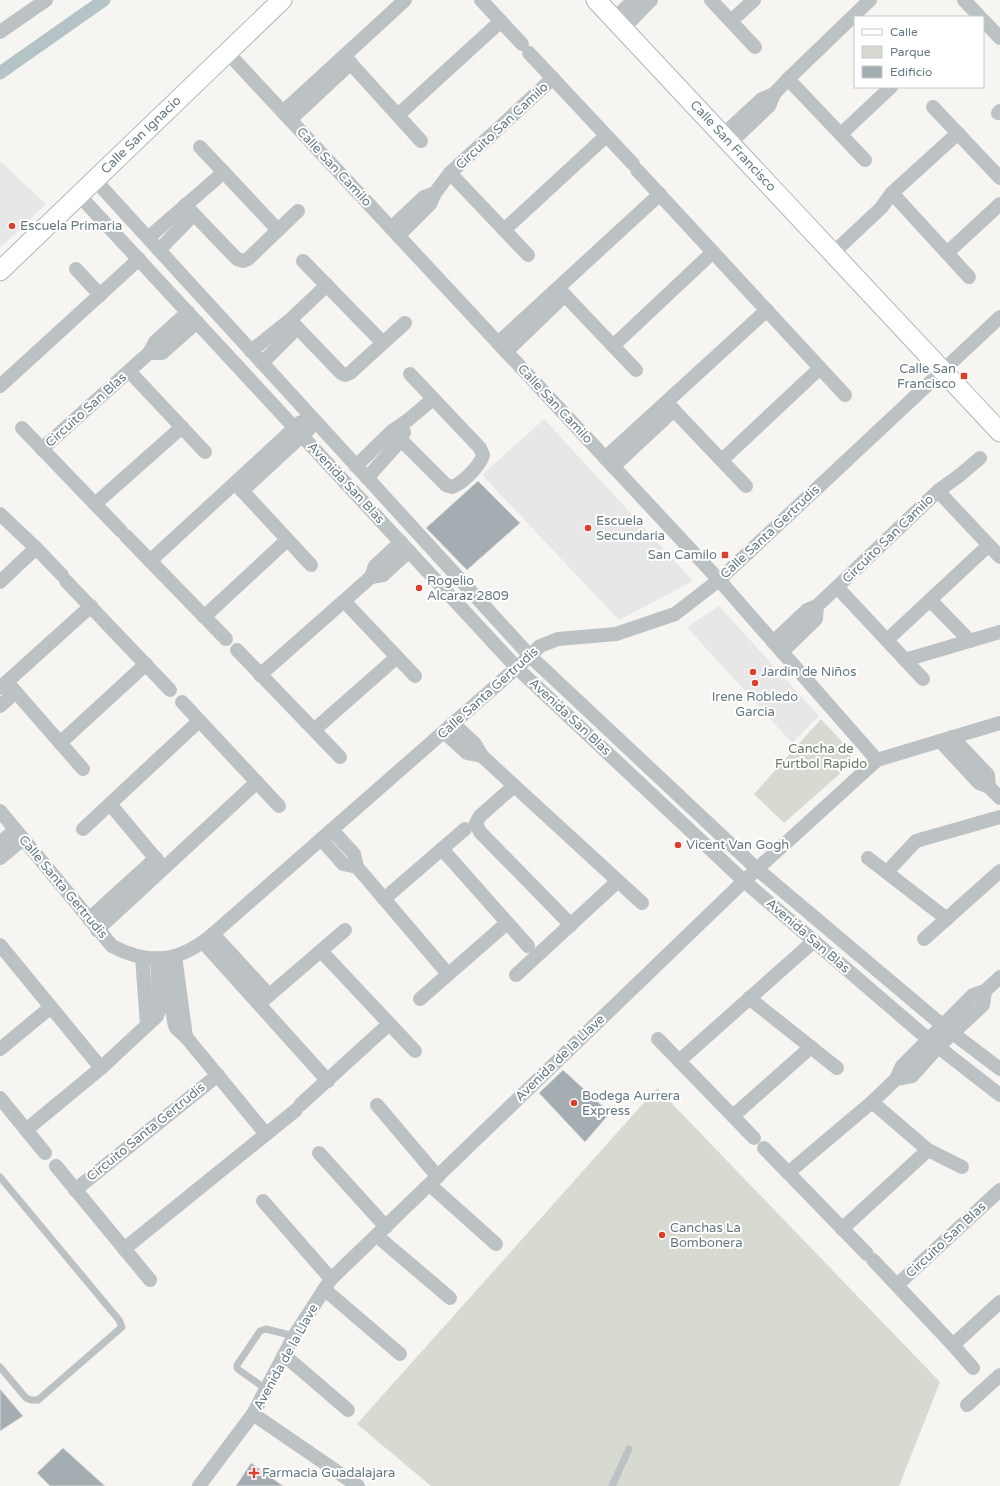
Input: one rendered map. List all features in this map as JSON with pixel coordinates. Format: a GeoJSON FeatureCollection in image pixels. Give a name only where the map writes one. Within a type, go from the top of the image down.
{"type":"FeatureCollection","features":[{"type":"Feature","properties":{"kind":"street"},"geometry":{"type":"LineString","coordinates":[[0,32],[46,0]]}},
{"type":"Feature","properties":{"kind":"street","name":"Calle San Ignacio"},"geometry":{"type":"LineString","coordinates":[[0,271],[282,0]]}},
{"type":"Feature","properties":{"kind":"street"},"geometry":{"type":"LineString","coordinates":[[287,116],[348,60],[405,0]]}},
{"type":"Feature","properties":{"kind":"street","name":"Circuito San Camilo"},"geometry":{"type":"LineString","coordinates":[[482,0],[845,395]]}},
{"type":"Feature","properties":{"kind":"street","name":"Calle San Francisco"},"geometry":{"type":"LineString","coordinates":[[596,0],[1000,431]]}},
{"type":"Feature","properties":{"kind":"street"},"geometry":{"type":"LineString","coordinates":[[618,24],[634,0]]}},
{"type":"Feature","properties":{"kind":"street"},"geometry":{"type":"LineString","coordinates":[[618,24],[652,0]]}},
{"type":"Feature","properties":{"kind":"street"},"geometry":{"type":"LineString","coordinates":[[711,0],[755,47]]}},
{"type":"Feature","properties":{"kind":"street"},"geometry":{"type":"LineString","coordinates":[[731,21],[754,0]]}},
{"type":"Feature","properties":{"kind":"street"},"geometry":{"type":"LineString","coordinates":[[726,139],[769,106],[774,94],[788,79],[870,0]]}},
{"type":"Feature","properties":{"kind":"street"},"geometry":{"type":"LineString","coordinates":[[398,115],[501,21]]}},
{"type":"Feature","properties":{"kind":"street"},"geometry":{"type":"LineString","coordinates":[[984,23],[1000,38]]}},
{"type":"Feature","properties":{"kind":"street","name":"Calle San Camilo"},"geometry":{"type":"LineString","coordinates":[[227,52],[719,580],[877,760]]}},
{"type":"Feature","properties":{"kind":"street"},"geometry":{"type":"LineString","coordinates":[[348,60],[421,141]]}},
{"type":"Feature","properties":{"kind":"street","name":"Circuito San Camilo"},"geometry":{"type":"LineString","coordinates":[[394,232],[430,204],[435,193],[450,173],[553,78]]}},
{"type":"Feature","properties":{"kind":"street"},"geometry":{"type":"LineString","coordinates":[[788,79],[865,160]]}},
{"type":"Feature","properties":{"kind":"street"},"geometry":{"type":"LineString","coordinates":[[841,134],[890,88]]}},
{"type":"Feature","properties":{"kind":"street"},"geometry":{"type":"LineString","coordinates":[[933,107],[1000,178]]}},
{"type":"Feature","properties":{"kind":"street"},"geometry":{"type":"LineString","coordinates":[[833,253],[881,208],[892,193],[958,133]]}},
{"type":"Feature","properties":{"kind":"street"},"geometry":{"type":"LineString","coordinates":[[504,230],[606,136]]}},
{"type":"Feature","properties":{"kind":"street"},"geometry":{"type":"LineString","coordinates":[[200,147],[278,230]]}},
{"type":"Feature","properties":{"kind":"street"},"geometry":{"type":"LineString","coordinates":[[159,250],[190,210],[224,172]]}},
{"type":"Feature","properties":{"kind":"street","name":"Circuito San Camilo"},"geometry":{"type":"LineString","coordinates":[[450,173],[528,255]]}},
{"type":"Feature","properties":{"kind":"street","name":"Avenida San Blas"},"geometry":{"type":"LineString","coordinates":[[94,180],[530,656],[757,869],[948,1029],[1000,1069]]}},
{"type":"Feature","properties":{"kind":"street"},"geometry":{"type":"LineString","coordinates":[[892,193],[969,277]]}},
{"type":"Feature","properties":{"kind":"street","name":"Avenida San Blas"},"geometry":{"type":"LineString","coordinates":[[79,194],[517,668],[744,880],[933,1043],[1000,1095]]}},
{"type":"Feature","properties":{"kind":"street"},"geometry":{"type":"LineString","coordinates":[[502,347],[562,291],[660,194]]}},
{"type":"Feature","properties":{"kind":"street"},"geometry":{"type":"LineString","coordinates":[[947,253],[1000,204]]}},
{"type":"Feature","properties":{"kind":"street"},"geometry":{"type":"LineString","coordinates":[[190,210],[237,259],[243,261],[248,260],[298,211]]}},
{"type":"Feature","properties":{"kind":"street"},"geometry":{"type":"LineString","coordinates":[[148,238],[190,210]]}},
{"type":"Feature","properties":{"kind":"street"},"geometry":{"type":"LineString","coordinates":[[613,346],[713,252]]}},
{"type":"Feature","properties":{"kind":"street"},"geometry":{"type":"LineString","coordinates":[[0,386],[139,259]]}},
{"type":"Feature","properties":{"kind":"street"},"geometry":{"type":"LineString","coordinates":[[303,261],[383,343]]}},
{"type":"Feature","properties":{"kind":"street"},"geometry":{"type":"LineString","coordinates":[[76,269],[100,295]]}},
{"type":"Feature","properties":{"kind":"street"},"geometry":{"type":"LineString","coordinates":[[262,363],[327,286]]}},
{"type":"Feature","properties":{"kind":"street"},"geometry":{"type":"LineString","coordinates":[[562,291],[636,370]]}},
{"type":"Feature","properties":{"kind":"street"},"geometry":{"type":"LineString","coordinates":[[609,463],[670,406],[767,310]]}},
{"type":"Feature","properties":{"kind":"street","name":"Circuito San Blas"},"geometry":{"type":"LineString","coordinates":[[42,449],[149,353],[155,342],[192,317]]}},
{"type":"Feature","properties":{"kind":"street","name":"Calle Santa Gertrudis"},"geometry":{"type":"LineString","coordinates":[[0,811],[112,946],[126,953],[142,957],[166,958],[208,938],[449,728],[540,646],[558,639],[616,634],[675,614],[719,580],[1000,317]]}},
{"type":"Feature","properties":{"kind":"street"},"geometry":{"type":"LineString","coordinates":[[294,324],[341,373],[345,375],[350,373],[405,323]]}},
{"type":"Feature","properties":{"kind":"street"},"geometry":{"type":"LineString","coordinates":[[251,351],[294,324]]}},
{"type":"Feature","properties":{"kind":"street"},"geometry":{"type":"LineString","coordinates":[[722,460],[820,368]]}},
{"type":"Feature","properties":{"kind":"street","name":"Circuito San Blas"},"geometry":{"type":"LineString","coordinates":[[129,371],[205,452]]}},
{"type":"Feature","properties":{"kind":"street"},"geometry":{"type":"LineString","coordinates":[[396,436],[446,485],[452,487],[458,484],[481,462],[483,455],[480,448],[410,374]]}},
{"type":"Feature","properties":{"kind":"street"},"geometry":{"type":"LineString","coordinates":[[367,478],[408,420],[433,399]]}},
{"type":"Feature","properties":{"kind":"street"},"geometry":{"type":"LineString","coordinates":[[670,406],[746,486]]}},
{"type":"Feature","properties":{"kind":"street"},"geometry":{"type":"LineString","coordinates":[[150,561],[238,487],[312,418]]}},
{"type":"Feature","properties":{"kind":"street"},"geometry":{"type":"LineString","coordinates":[[95,504],[182,427]]}},
{"type":"Feature","properties":{"kind":"street","name":"Circuito San Blas"},"geometry":{"type":"LineString","coordinates":[[22,428],[226,639]]}},
{"type":"Feature","properties":{"kind":"street"},"geometry":{"type":"LineString","coordinates":[[356,466],[396,436]]}},
{"type":"Feature","properties":{"kind":"street","name":"Circuito San Camilo"},"geometry":{"type":"LineString","coordinates":[[778,647],[816,619],[817,606],[938,491],[980,458]]}},
{"type":"Feature","properties":{"kind":"street"},"geometry":{"type":"LineString","coordinates":[[238,487],[311,565]]}},
{"type":"Feature","properties":{"kind":"street","name":"Circuito San Camilo"},"geometry":{"type":"LineString","coordinates":[[938,491],[1000,557]]}},
{"type":"Feature","properties":{"kind":"street"},"geometry":{"type":"LineString","coordinates":[[0,514],[36,548],[170,690]]}},
{"type":"Feature","properties":{"kind":"street"},"geometry":{"type":"LineString","coordinates":[[204,617],[287,540]]}},
{"type":"Feature","properties":{"kind":"street"},"geometry":{"type":"LineString","coordinates":[[887,640],[988,545]]}},
{"type":"Feature","properties":{"kind":"street"},"geometry":{"type":"LineString","coordinates":[[260,675],[371,577],[375,566],[405,546]]}},
{"type":"Feature","properties":{"kind":"street"},"geometry":{"type":"LineString","coordinates":[[0,582],[36,548]]}},
{"type":"Feature","properties":{"kind":"street","name":"Circuito San Camilo"},"geometry":{"type":"LineString","coordinates":[[837,587],[922,679]]}},
{"type":"Feature","properties":{"kind":"street"},"geometry":{"type":"LineString","coordinates":[[930,600],[970,640]]}},
{"type":"Feature","properties":{"kind":"street"},"geometry":{"type":"LineString","coordinates":[[344,601],[415,676]]}},
{"type":"Feature","properties":{"kind":"street"},"geometry":{"type":"LineString","coordinates":[[0,706],[8,687],[91,606]]}},
{"type":"Feature","properties":{"kind":"street"},"geometry":{"type":"LineString","coordinates":[[905,660],[1000,632]]}},
{"type":"Feature","properties":{"kind":"street"},"geometry":{"type":"LineString","coordinates":[[236,650],[340,757]]}},
{"type":"Feature","properties":{"kind":"street"},"geometry":{"type":"LineString","coordinates":[[314,730],[397,657]]}},
{"type":"Feature","properties":{"kind":"street"},"geometry":{"type":"LineString","coordinates":[[60,743],[146,664]]}},
{"type":"Feature","properties":{"kind":"street"},"geometry":{"type":"LineString","coordinates":[[8,687],[83,769]]}},
{"type":"Feature","properties":{"kind":"street"},"geometry":{"type":"LineString","coordinates":[[182,702],[279,806]]}},
{"type":"Feature","properties":{"kind":"street"},"geometry":{"type":"LineString","coordinates":[[83,830],[199,721]]}},
{"type":"Feature","properties":{"kind":"street","name":"Avenida de la Llave"},"geometry":{"type":"LineString","coordinates":[[199,1486],[253,1414],[294,1336],[328,1284],[744,880],[877,760],[1000,723]]}},
{"type":"Feature","properties":{"kind":"street"},"geometry":{"type":"LineString","coordinates":[[449,728],[467,753],[482,756],[642,903]]}},
{"type":"Feature","properties":{"kind":"street"},"geometry":{"type":"LineString","coordinates":[[946,739],[980,783],[989,786],[1000,798]]}},
{"type":"Feature","properties":{"kind":"street"},"geometry":{"type":"LineString","coordinates":[[93,924],[160,863],[257,782]]}},
{"type":"Feature","properties":{"kind":"street"},"geometry":{"type":"LineString","coordinates":[[514,786],[480,816],[476,823],[480,832],[571,925]]}},
{"type":"Feature","properties":{"kind":"street"},"geometry":{"type":"LineString","coordinates":[[110,804],[160,863]]}},
{"type":"Feature","properties":{"kind":"street"},"geometry":{"type":"LineString","coordinates":[[887,872],[916,841],[1000,817]]}},
{"type":"Feature","properties":{"kind":"street"},"geometry":{"type":"LineString","coordinates":[[384,899],[465,829]]}},
{"type":"Feature","properties":{"kind":"street"},"geometry":{"type":"LineString","coordinates":[[332,830],[354,854],[357,867],[448,974]]}},
{"type":"Feature","properties":{"kind":"street"},"geometry":{"type":"LineString","coordinates":[[0,843],[19,835]]}},
{"type":"Feature","properties":{"kind":"street"},"geometry":{"type":"LineString","coordinates":[[0,858],[19,835]]}},
{"type":"Feature","properties":{"kind":"street"},"geometry":{"type":"LineString","coordinates":[[321,840],[343,864],[357,867]]}},
{"type":"Feature","properties":{"kind":"street"},"geometry":{"type":"LineString","coordinates":[[442,849],[528,946]]}},
{"type":"Feature","properties":{"kind":"street"},"geometry":{"type":"LineString","coordinates":[[868,858],[947,919]]}},
{"type":"Feature","properties":{"kind":"street"},"geometry":{"type":"LineString","coordinates":[[924,940],[1000,871]]}},
{"type":"Feature","properties":{"kind":"street"},"geometry":{"type":"LineString","coordinates":[[516,975],[618,881]]}},
{"type":"Feature","properties":{"kind":"street"},"geometry":{"type":"LineString","coordinates":[[420,999],[507,923]]}},
{"type":"Feature","properties":{"kind":"street"},"geometry":{"type":"LineString","coordinates":[[264,1000],[345,930]]}},
{"type":"Feature","properties":{"kind":"street"},"geometry":{"type":"LineString","coordinates":[[208,938],[264,1000],[328,1081]]}},
{"type":"Feature","properties":{"kind":"street"},"geometry":{"type":"LineString","coordinates":[[679,1061],[814,941]]}},
{"type":"Feature","properties":{"kind":"street"},"geometry":{"type":"LineString","coordinates":[[1,948],[100,1068]]}},
{"type":"Feature","properties":{"kind":"street"},"geometry":{"type":"LineString","coordinates":[[321,951],[415,1051]]}},
{"type":"Feature","properties":{"kind":"street"},"geometry":{"type":"LineString","coordinates":[[142,957],[147,1025]]}},
{"type":"Feature","properties":{"kind":"street"},"geometry":{"type":"LineString","coordinates":[[26,1130],[100,1068],[157,1016],[159,1011],[166,958]]}},
{"type":"Feature","properties":{"kind":"street","name":"Circuito Santa Gertrudis"},"geometry":{"type":"LineString","coordinates":[[166,958],[186,1037],[266,1134]]}},
{"type":"Feature","properties":{"kind":"street"},"geometry":{"type":"LineString","coordinates":[[788,1173],[872,1102],[896,1079],[902,1066],[933,1043],[948,1029],[983,1005],[985,991],[1000,977]]}},
{"type":"Feature","properties":{"kind":"street"},"geometry":{"type":"LineString","coordinates":[[749,998],[837,1068]]}},
{"type":"Feature","properties":{"kind":"street"},"geometry":{"type":"LineString","coordinates":[[0,1049],[51,1007]]}},
{"type":"Feature","properties":{"kind":"street"},"geometry":{"type":"LineString","coordinates":[[124,1248],[298,1107],[389,1024]]}},
{"type":"Feature","properties":{"kind":"street","name":"Circuito San Blas"},"geometry":{"type":"LineString","coordinates":[[658,1039],[897,1285],[973,1368]]}},
{"type":"Feature","properties":{"kind":"street"},"geometry":{"type":"LineString","coordinates":[[733,1116],[811,1047]]}},
{"type":"Feature","properties":{"kind":"street","name":"Circuito Santa Gertrudis"},"geometry":{"type":"LineString","coordinates":[[75,1190],[218,1075]]}},
{"type":"Feature","properties":{"kind":"street"},"geometry":{"type":"LineString","coordinates":[[0,1098],[45,1153]]}},
{"type":"Feature","properties":{"kind":"street"},"geometry":{"type":"LineString","coordinates":[[872,1102],[928,1150],[962,1167]]}},
{"type":"Feature","properties":{"kind":"street"},"geometry":{"type":"LineString","coordinates":[[377,1105],[434,1181],[496,1244]]}},
{"type":"Feature","properties":{"kind":"street"},"geometry":{"type":"LineString","coordinates":[[842,1229],[928,1150]]}},
{"type":"Feature","properties":{"kind":"street"},"geometry":{"type":"LineString","coordinates":[[320,1153],[381,1232],[450,1298]]}},
{"type":"Feature","properties":{"kind":"street","name":"Circuito Santa Gertrudis"},"geometry":{"type":"LineString","coordinates":[[56,1166],[150,1280]]}},
{"type":"Feature","properties":{"kind":"street","name":"Circuito San Blas"},"geometry":{"type":"LineString","coordinates":[[897,1285],[998,1194]]}},
{"type":"Feature","properties":{"kind":"street"},"geometry":{"type":"LineString","coordinates":[[263,1201],[328,1284],[400,1354]]}},
{"type":"Feature","properties":{"kind":"street"},"geometry":{"type":"LineString","coordinates":[[953,1345],[1000,1302]]}},
{"type":"Feature","properties":{"kind":"street"},"geometry":{"type":"LineString","coordinates":[[284,1355],[348,1410]]}},
{"type":"Feature","properties":{"kind":"street"},"geometry":{"type":"LineString","coordinates":[[967,1404],[998,1380]]}},
{"type":"Feature","properties":{"kind":"street"},"geometry":{"type":"LineString","coordinates":[[253,1414],[358,1486]]}},
{"type":"Feature","properties":{"kind":"lane"},"geometry":{"type":"LineString","coordinates":[[0,1367],[26,1398],[38,1400],[122,1327],[119,1320],[1,1179]]}},
{"type":"Feature","properties":{"kind":"lane"},"geometry":{"type":"LineString","coordinates":[[266,1389],[239,1370],[237,1365],[260,1331],[266,1330],[294,1336]]}},
{"type":"Feature","properties":{"kind":"lane"},"geometry":{"type":"LineString","coordinates":[[612,1486],[629,1449]]}},
{"type":"Feature","properties":{"kind":"shaded area","name":"Escuela Primaria"},"geometry":{"type":"Polygon","coordinates":[[[0,161],[46,204],[0,248],[0,161]]]}},
{"type":"Feature","properties":{"kind":"shaded area","name":"Escuela Secundaria"},"geometry":{"type":"Polygon","coordinates":[[[544,419],[693,581],[619,620],[482,475],[544,419]]]}},
{"type":"Feature","properties":{"kind":"shaded area","name":"Jardin de Niños"},"geometry":{"type":"Polygon","coordinates":[[[719,606],[819,716],[792,743],[687,627],[719,606]]]}},
{"type":"Feature","properties":{"kind":"green space","name":"Cancha de Furtbol Rapido"},"geometry":{"type":"Polygon","coordinates":[[[821,719],[849,749],[852,763],[784,823],[754,794],[821,719]]]}},
{"type":"Feature","properties":{"kind":"green space","name":"Canchas La Bombonera"},"geometry":{"type":"Polygon","coordinates":[[[657,1088],[940,1382],[899,1486],[431,1486],[357,1424],[657,1088]]]}},
{"type":"Feature","properties":{"kind":"building"},"geometry":{"type":"Polygon","coordinates":[[[478,481],[520,523],[467,570],[426,528],[478,481]]]}},
{"type":"Feature","properties":{"kind":"building","name":"Bodega Aurrera Express"},"geometry":{"type":"Polygon","coordinates":[[[563,1070],[610,1113],[585,1142],[539,1093],[563,1070]]]}},
{"type":"Feature","properties":{"kind":"building"},"geometry":{"type":"Polygon","coordinates":[[[0,1389],[23,1416],[0,1431],[0,1389]]]}},
{"type":"Feature","properties":{"kind":"building"},"geometry":{"type":"Polygon","coordinates":[[[63,1448],[105,1486],[50,1486],[37,1473],[63,1448]]]}},
{"type":"Feature","properties":{"kind":"building","name":"Farmacia Guadalajara"},"geometry":{"type":"Polygon","coordinates":[[[251,1463],[283,1486],[236,1486],[251,1463]]]}},
{"type":"Feature","properties":{"kind":"waterway"},"geometry":{"type":"LineString","coordinates":[[0,73],[104,0]]}},
{"type":"Feature","properties":{"kind":"place","name":"Escuela Primaria"},"geometry":{"type":"Point","coordinates":[12,226]}},
{"type":"Feature","properties":{"kind":"place","name":"Calle San Francisco"},"geometry":{"type":"Point","coordinates":[964,376]}},
{"type":"Feature","properties":{"kind":"place","name":"Escuela Secundaria"},"geometry":{"type":"Point","coordinates":[588,528]}},
{"type":"Feature","properties":{"kind":"place","name":"San Camilo"},"geometry":{"type":"Point","coordinates":[725,555]}},
{"type":"Feature","properties":{"kind":"place","name":"Rogelio Alcaraz 2809"},"geometry":{"type":"Point","coordinates":[419,588]}},
{"type":"Feature","properties":{"kind":"place","name":"Jardin de Niños"},"geometry":{"type":"Point","coordinates":[753,672]}},
{"type":"Feature","properties":{"kind":"place","name":"Irene Robledo Garcia"},"geometry":{"type":"Point","coordinates":[755,683]}},
{"type":"Feature","properties":{"kind":"place","name":"Vicent Van Gogh"},"geometry":{"type":"Point","coordinates":[678,845]}},
{"type":"Feature","properties":{"kind":"place","name":"Bodega Aurrera Express"},"geometry":{"type":"Point","coordinates":[574,1103]}},
{"type":"Feature","properties":{"kind":"place","name":"Canchas La Bombonera"},"geometry":{"type":"Point","coordinates":[662,1235]}},
{"type":"Feature","properties":{"kind":"place","name":"Farmacia Guadalajara"},"geometry":{"type":"Point","coordinates":[254,1473]}}]}
